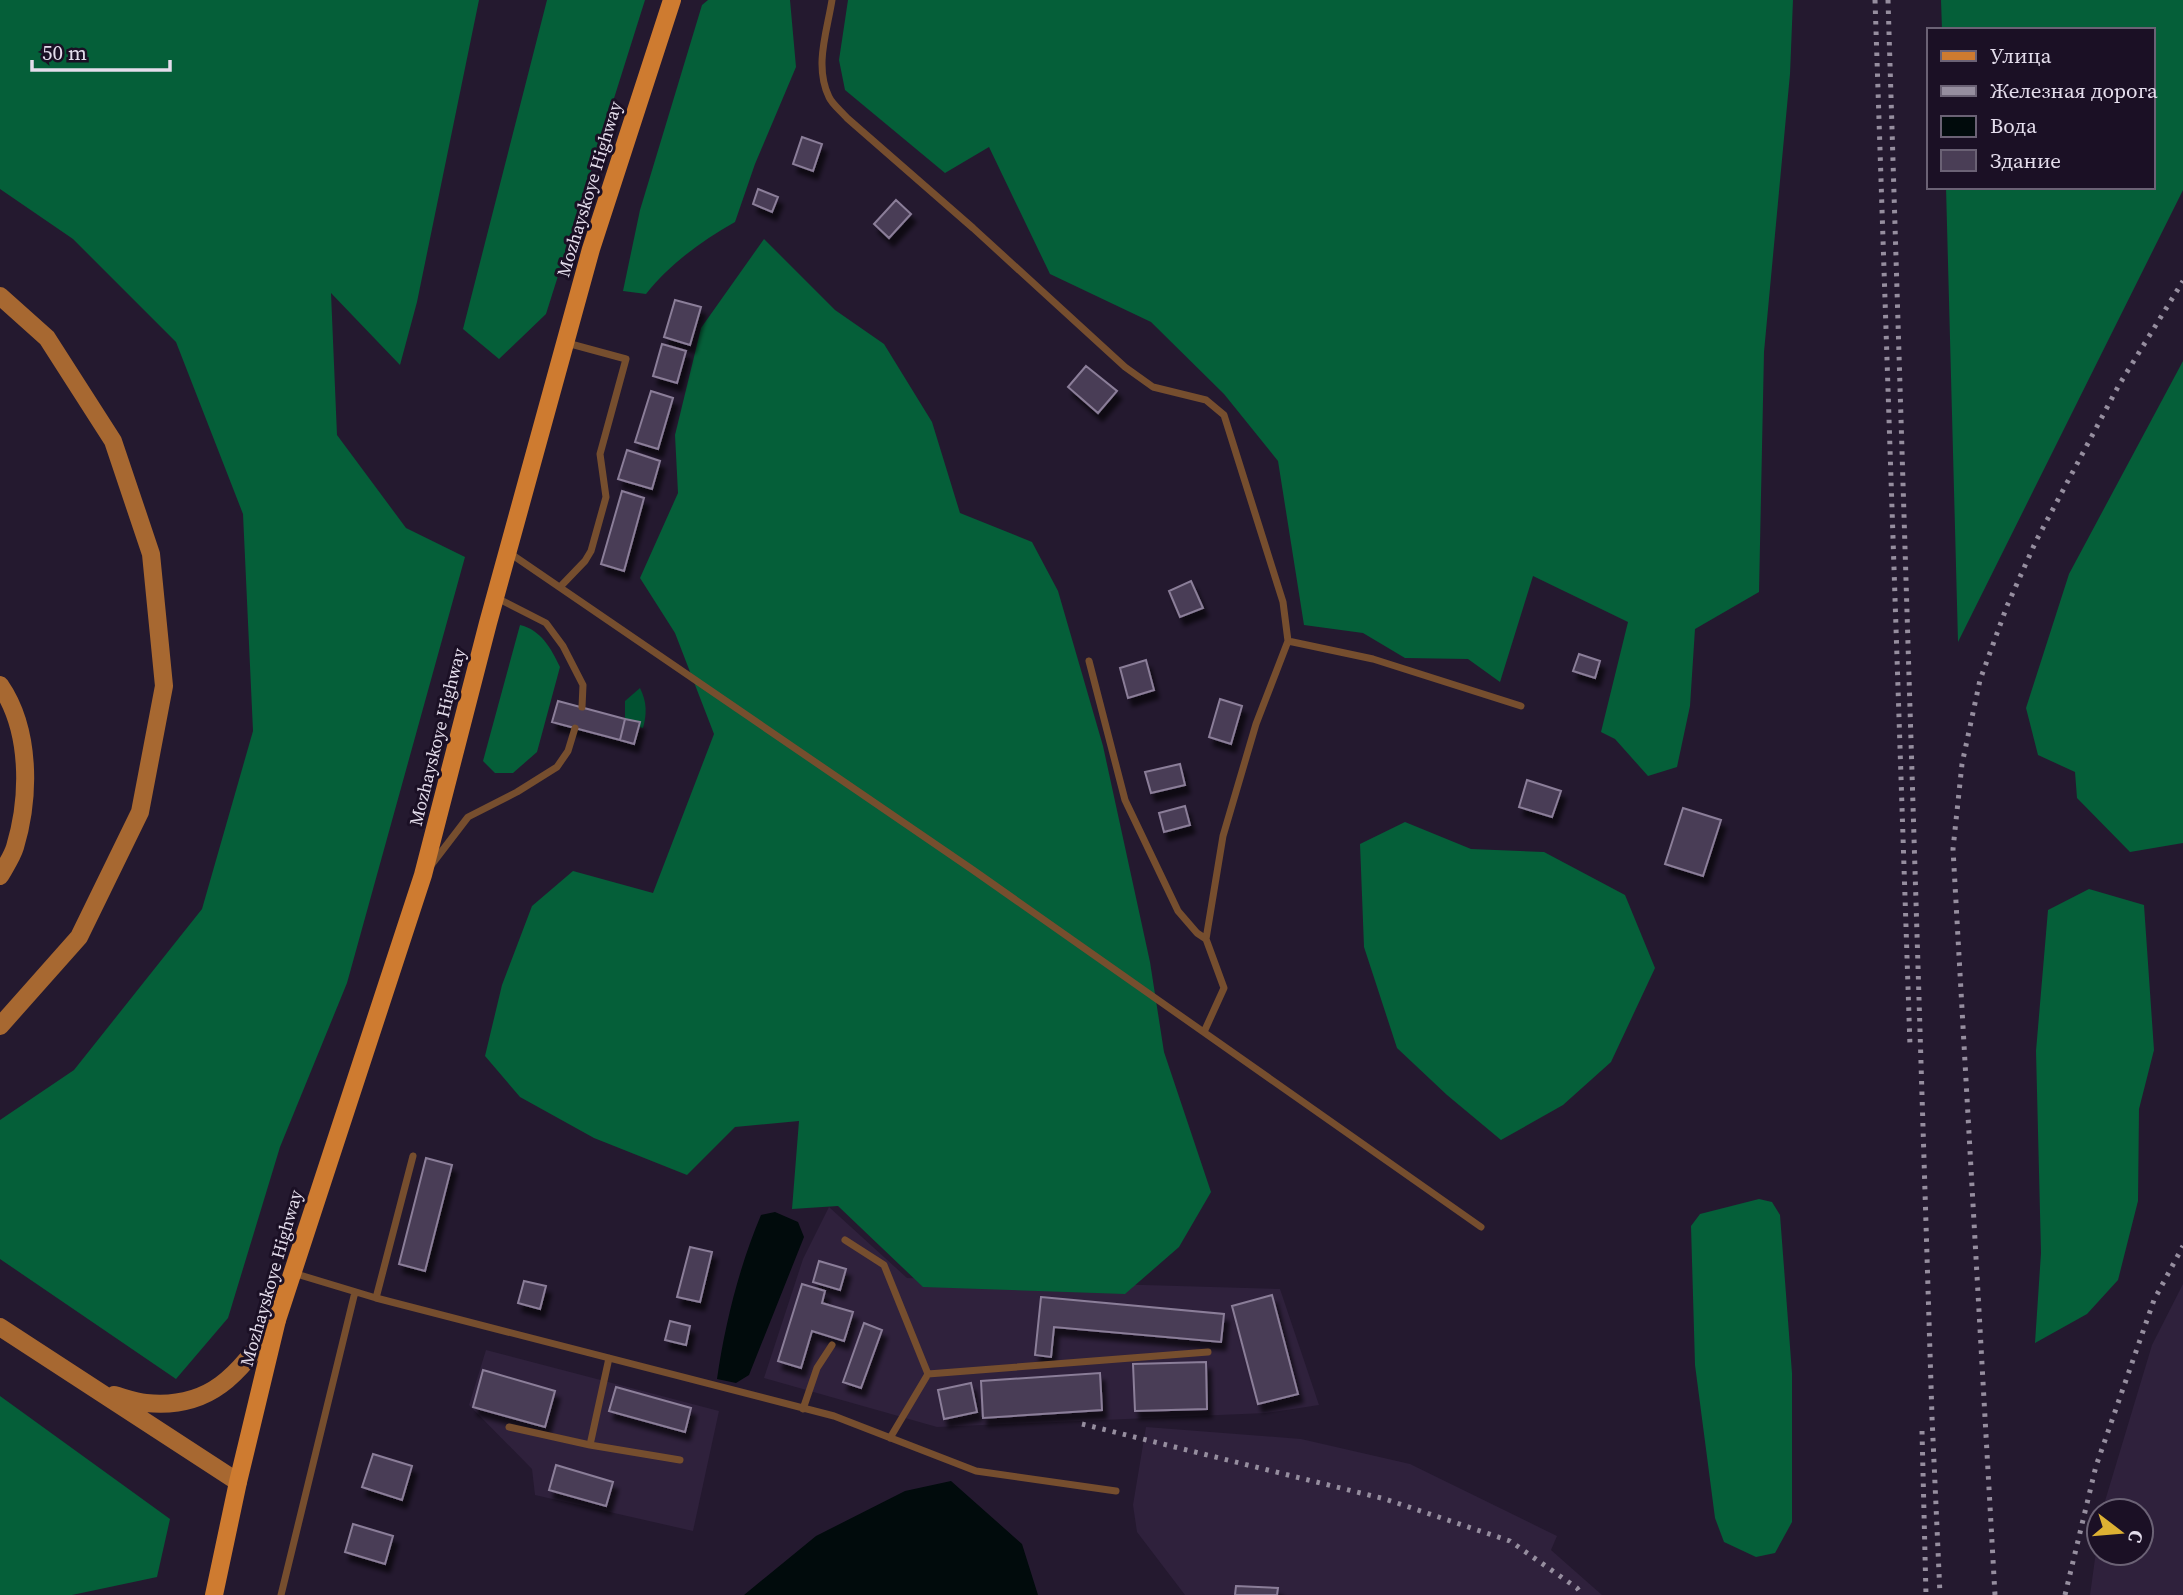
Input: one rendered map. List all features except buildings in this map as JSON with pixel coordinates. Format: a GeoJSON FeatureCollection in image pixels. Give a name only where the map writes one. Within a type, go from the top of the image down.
{"type":"FeatureCollection","features":[{"type":"Feature","properties":{"kind":"main road","name":"Mozhayskoye Highway"},"geometry":{"type":"LineString","coordinates":[[214,1595],[277,1320],[423,875],[507,552],[591,248],[672,0]]}},
{"type":"Feature","properties":{"kind":"main road"},"geometry":{"type":"LineString","coordinates":[[0,296],[47,338],[113,441],[151,555],[164,686],[140,812],[79,937],[0,1026]]}},
{"type":"Feature","properties":{"kind":"main road"},"geometry":{"type":"LineString","coordinates":[[0,685],[22,737],[26,801],[14,850],[0,876]]}},
{"type":"Feature","properties":{"kind":"main road"},"geometry":{"type":"LineString","coordinates":[[97,1390],[146,1403],[187,1402],[218,1389],[246,1362],[277,1320]]}},
{"type":"Feature","properties":{"kind":"main road"},"geometry":{"type":"LineString","coordinates":[[0,1327],[238,1482]]}},
{"type":"Feature","properties":{"kind":"lane"},"geometry":{"type":"LineString","coordinates":[[832,0],[822,55],[822,70],[829,98],[847,118],[1125,367],[1153,387],[1206,400],[1224,415],[1283,602],[1288,641],[1256,724],[1223,836],[1206,939],[1224,988],[1204,1032]]}},
{"type":"Feature","properties":{"kind":"lane"},"geometry":{"type":"LineString","coordinates":[[560,587],[585,561],[595,538],[606,497],[600,454],[626,359],[565,343]]}},
{"type":"Feature","properties":{"kind":"lane"},"geometry":{"type":"LineString","coordinates":[[507,552],[962,862],[1481,1227]]}},
{"type":"Feature","properties":{"kind":"lane"},"geometry":{"type":"LineString","coordinates":[[495,597],[546,623],[563,646],[583,685],[582,707]]}},
{"type":"Feature","properties":{"kind":"lane"},"geometry":{"type":"LineString","coordinates":[[1288,641],[1373,659],[1521,706]]}},
{"type":"Feature","properties":{"kind":"lane"},"geometry":{"type":"LineString","coordinates":[[1089,661],[1125,800],[1178,911],[1197,933],[1206,939]]}},
{"type":"Feature","properties":{"kind":"lane"},"geometry":{"type":"LineString","coordinates":[[423,875],[468,817],[517,792],[557,767],[568,751],[575,728]]}},
{"type":"Feature","properties":{"kind":"lane"},"geometry":{"type":"LineString","coordinates":[[376,1298],[413,1156]]}},
{"type":"Feature","properties":{"kind":"lane"},"geometry":{"type":"LineString","coordinates":[[845,1241],[884,1265],[928,1374]]}},
{"type":"Feature","properties":{"kind":"lane"},"geometry":{"type":"LineString","coordinates":[[291,1272],[376,1298],[834,1416],[976,1471],[1116,1492]]}},
{"type":"Feature","properties":{"kind":"lane"},"geometry":{"type":"LineString","coordinates":[[281,1595],[355,1292]]}},
{"type":"Feature","properties":{"kind":"lane"},"geometry":{"type":"LineString","coordinates":[[803,1409],[817,1368],[832,1345]]}},
{"type":"Feature","properties":{"kind":"lane"},"geometry":{"type":"LineString","coordinates":[[928,1374],[1208,1352]]}},
{"type":"Feature","properties":{"kind":"lane"},"geometry":{"type":"LineString","coordinates":[[590,1445],[609,1358]]}},
{"type":"Feature","properties":{"kind":"lane"},"geometry":{"type":"LineString","coordinates":[[890,1438],[928,1374]]}},
{"type":"Feature","properties":{"kind":"lane"},"geometry":{"type":"LineString","coordinates":[[509,1427],[590,1445],[680,1460]]}},
{"type":"Feature","properties":{"kind":"shaded area"},"geometry":{"type":"Polygon","coordinates":[[[829,1207],[907,1278],[1280,1289],[1319,1405],[1266,1413],[937,1427],[764,1378],[803,1259],[829,1207]]]}},
{"type":"Feature","properties":{"kind":"shaded area"},"geometry":{"type":"Polygon","coordinates":[[[2183,1284],[2183,1595],[2090,1595],[2094,1567],[2155,1567],[2155,1497],[2106,1497],[2152,1345],[2183,1284]]]}},
{"type":"Feature","properties":{"kind":"shaded area"},"geometry":{"type":"Polygon","coordinates":[[[486,1350],[719,1411],[693,1531],[535,1495],[532,1469],[469,1405],[486,1350]]]}},
{"type":"Feature","properties":{"kind":"shaded area"},"geometry":{"type":"Polygon","coordinates":[[[1146,1427],[1301,1439],[1410,1464],[1557,1536],[1551,1550],[1602,1595],[1185,1595],[1137,1532],[1133,1505],[1146,1427]]]}},
{"type":"Feature","properties":{"kind":"green space"},"geometry":{"type":"Polygon","coordinates":[[[0,0],[479,0],[417,302],[400,365],[331,293],[337,435],[406,528],[465,557],[347,983],[280,1147],[228,1318],[176,1379],[0,1259],[0,1120],[74,1070],[202,909],[253,731],[243,514],[176,342],[73,239],[0,189],[0,0]]]}},
{"type":"Feature","properties":{"kind":"green space"},"geometry":{"type":"Polygon","coordinates":[[[547,0],[645,0],[546,314],[499,359],[463,329],[547,0]]]}},
{"type":"Feature","properties":{"kind":"green space"},"geometry":{"type":"Polygon","coordinates":[[[708,0],[790,0],[796,67],[755,164],[735,222],[687,254],[646,294],[623,291],[640,210],[702,5],[708,0]]]}},
{"type":"Feature","properties":{"kind":"green space"},"geometry":{"type":"Polygon","coordinates":[[[848,0],[1793,0],[1790,74],[1764,352],[1759,592],[1695,629],[1690,706],[1677,767],[1648,776],[1615,739],[1601,732],[1628,622],[1533,576],[1500,682],[1468,659],[1405,658],[1363,633],[1304,625],[1278,461],[1224,394],[1151,322],[1050,274],[989,147],[945,173],[845,90],[839,60],[848,0]]]}},
{"type":"Feature","properties":{"kind":"green space"},"geometry":{"type":"Polygon","coordinates":[[[1941,0],[2183,0],[2183,190],[1958,642],[1946,189],[2155,189],[2155,28],[1942,28],[1941,0]]]}},
{"type":"Feature","properties":{"kind":"green space"},"geometry":{"type":"Polygon","coordinates":[[[764,239],[835,310],[884,344],[932,422],[960,513],[1032,542],[1058,591],[1103,746],[1150,962],[1164,1052],[1211,1192],[1179,1247],[1125,1294],[923,1287],[838,1206],[792,1209],[799,1121],[735,1127],[687,1175],[594,1138],[520,1097],[485,1056],[502,985],[532,906],[573,871],[653,893],[714,734],[675,633],[640,578],[678,493],[675,435],[701,328],[764,239]]]}},
{"type":"Feature","properties":{"kind":"green space"},"geometry":{"type":"Polygon","coordinates":[[[2183,361],[2183,843],[2130,852],[2077,798],[2075,772],[2038,755],[2026,708],[2069,574],[2183,361]]]}},
{"type":"Feature","properties":{"kind":"green space"},"geometry":{"type":"Polygon","coordinates":[[[520,625],[540,635],[560,667],[537,752],[513,773],[495,773],[483,761],[520,625]]]}},
{"type":"Feature","properties":{"kind":"green space"},"geometry":{"type":"Polygon","coordinates":[[[640,688],[646,708],[643,728],[639,727],[639,722],[625,719],[625,701],[640,688]]]}},
{"type":"Feature","properties":{"kind":"green space"},"geometry":{"type":"Polygon","coordinates":[[[1405,822],[1471,849],[1544,852],[1625,895],[1655,968],[1611,1062],[1563,1105],[1501,1140],[1397,1048],[1364,947],[1360,844],[1405,822]]]}},
{"type":"Feature","properties":{"kind":"green space"},"geometry":{"type":"Polygon","coordinates":[[[2089,889],[2144,905],[2154,1050],[2139,1109],[2138,1201],[2118,1280],[2087,1314],[2035,1343],[2041,1253],[2036,1051],[2048,910],[2089,889]]]}},
{"type":"Feature","properties":{"kind":"green space"},"geometry":{"type":"Polygon","coordinates":[[[1759,1199],[1772,1202],[1780,1215],[1792,1373],[1792,1522],[1775,1553],[1756,1557],[1724,1542],[1715,1518],[1695,1365],[1691,1226],[1700,1214],[1759,1199]]]}},
{"type":"Feature","properties":{"kind":"green space"},"geometry":{"type":"Polygon","coordinates":[[[0,1396],[170,1519],[157,1577],[72,1595],[0,1595],[0,1396]]]}},
{"type":"Feature","properties":{"kind":"water"},"geometry":{"type":"Polygon","coordinates":[[[775,1212],[798,1222],[804,1237],[749,1375],[736,1383],[717,1379],[724,1337],[746,1255],[761,1215],[775,1212]]]}},
{"type":"Feature","properties":{"kind":"water"},"geometry":{"type":"Polygon","coordinates":[[[951,1481],[1022,1544],[1038,1595],[744,1595],[816,1536],[905,1491],[951,1481]]]}},
{"type":"Feature","properties":{"kind":"railway"},"geometry":{"type":"LineString","coordinates":[[1875,0],[1910,1046]]}},
{"type":"Feature","properties":{"kind":"railway"},"geometry":{"type":"LineString","coordinates":[[1888,0],[1932,1417],[1940,1595]]}},
{"type":"Feature","properties":{"kind":"railway"},"geometry":{"type":"LineString","coordinates":[[1995,1595],[1953,849],[1962,764],[1980,680],[2007,606],[2036,541],[2119,385],[2183,281]]}},
{"type":"Feature","properties":{"kind":"railway"},"geometry":{"type":"LineString","coordinates":[[2065,1595],[2096,1466],[2154,1300],[2183,1246]]}},
{"type":"Feature","properties":{"kind":"railway"},"geometry":{"type":"LineString","coordinates":[[1082,1424],[1385,1499],[1510,1541],[1577,1588],[1582,1595]]}},
{"type":"Feature","properties":{"kind":"railway"},"geometry":{"type":"LineString","coordinates":[[1922,1431],[1926,1595]]}}]}
